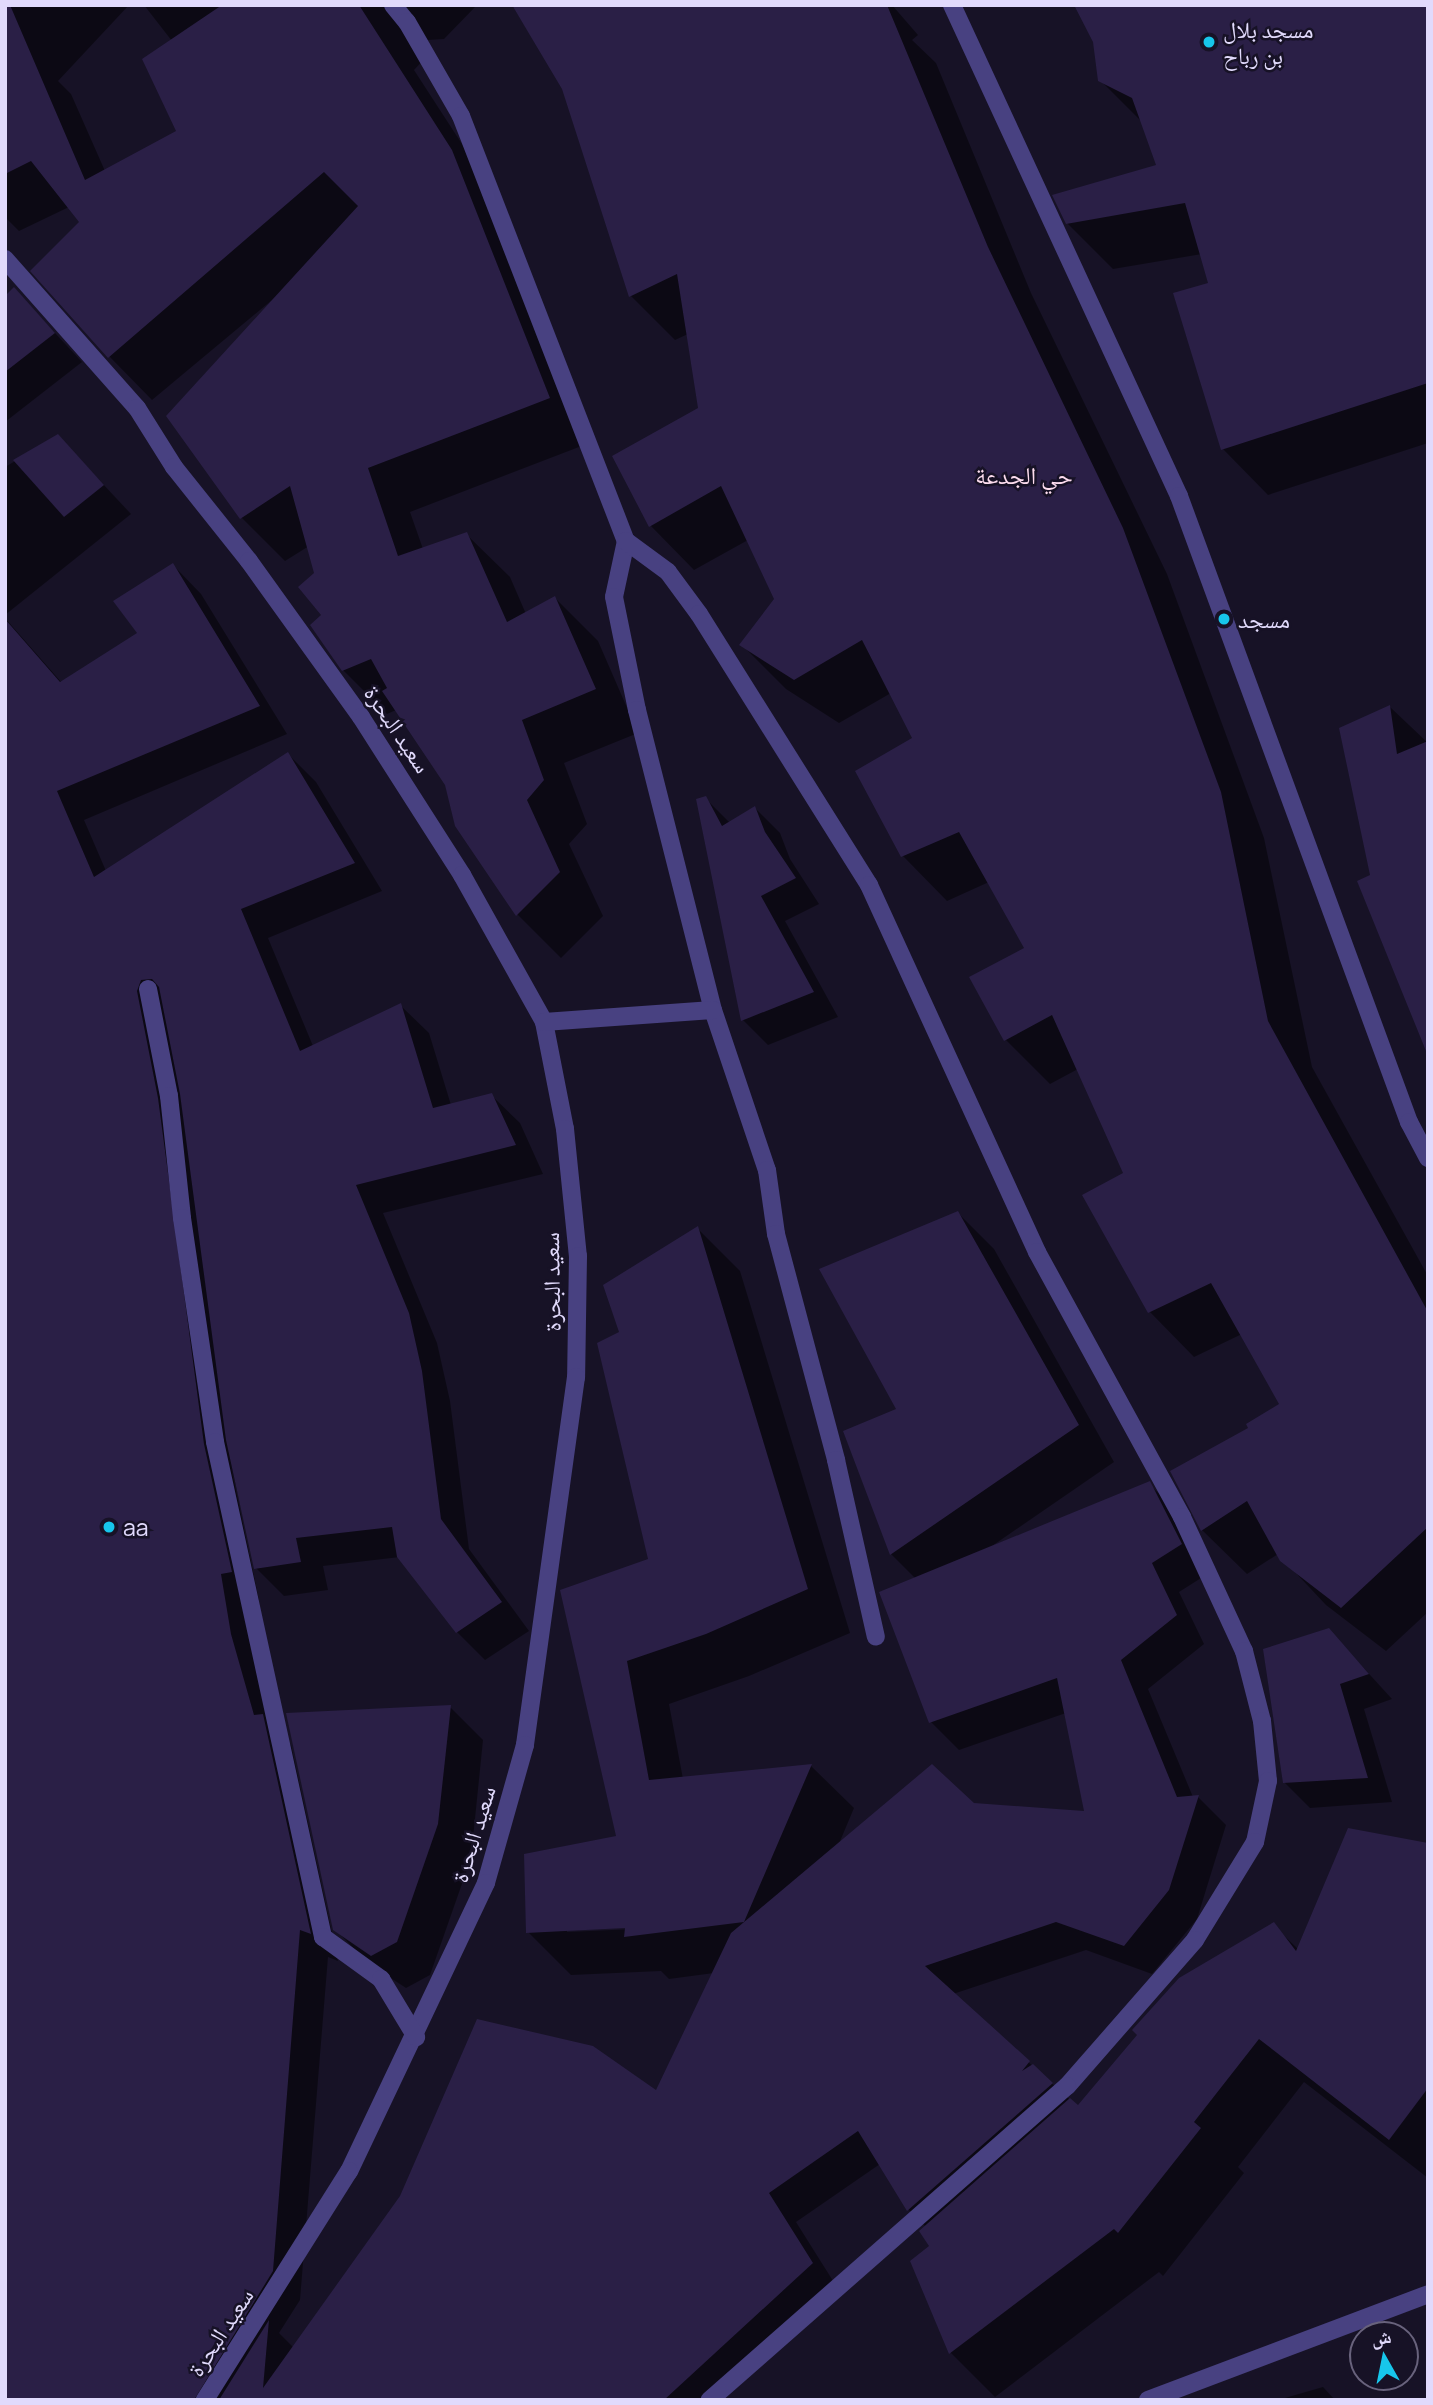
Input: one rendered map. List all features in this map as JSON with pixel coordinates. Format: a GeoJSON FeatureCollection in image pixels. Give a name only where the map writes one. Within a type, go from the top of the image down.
{"type":"FeatureCollection","features":[{"type":"Feature","properties":{"kind":"street"},"geometry":{"type":"LineString","coordinates":[[393,5],[407,22],[461,116],[626,541],[668,572],[699,614],[869,885],[1037,1252],[1182,1517],[1244,1651],[1262,1721],[1268,1781],[1255,1842],[1195,1940],[1067,2086],[709,2400]]}},
{"type":"Feature","properties":{"kind":"street"},"geometry":{"type":"LineString","coordinates":[[953,5],[1179,496],[1409,1122],[1428,1158]]}},
{"type":"Feature","properties":{"kind":"street","name":"سعيد البحرة"},"geometry":{"type":"LineString","coordinates":[[5,259],[137,408],[174,467],[249,561],[361,717],[462,875],[544,1022],[565,1129],[578,1256],[576,1377],[525,1745],[486,1883],[416,2038],[349,2171],[205,2400]]}},
{"type":"Feature","properties":{"kind":"street"},"geometry":{"type":"LineString","coordinates":[[626,541],[614,597],[674,868],[713,1010],[767,1170],[776,1234],[836,1460],[876,1637]]}},
{"type":"Feature","properties":{"kind":"street"},"geometry":{"type":"LineString","coordinates":[[148,989],[169,1096],[181,1218],[215,1443],[323,1937],[382,1979],[416,2038]]}},
{"type":"Feature","properties":{"kind":"street"},"geometry":{"type":"LineString","coordinates":[[544,1022],[713,1010]]}},
{"type":"Feature","properties":{"kind":"street"},"geometry":{"type":"LineString","coordinates":[[1148,2400],[1428,2294]]}},
{"type":"Feature","properties":{"kind":"building"},"geometry":{"type":"Polygon","coordinates":[[[5,5],[10,5],[85,180],[176,131],[142,59],[222,5],[359,5],[452,150],[550,398],[368,468],[398,556],[467,532],[507,622],[555,596],[596,689],[522,720],[544,780],[527,800],[560,872],[516,916],[455,826],[445,785],[382,691],[387,688],[371,659],[342,671],[310,625],[321,615],[298,587],[314,573],[290,486],[240,519],[166,416],[358,206],[324,172],[108,358],[30,271],[79,222],[31,161],[5,174],[5,5]]]}},
{"type":"Feature","properties":{"kind":"building"},"geometry":{"type":"Polygon","coordinates":[[[512,5],[887,5],[988,247],[1123,528],[1221,792],[1268,1021],[1428,1312],[1428,1527],[1341,1608],[1280,1561],[1247,1501],[1201,1531],[1170,1471],[1248,1428],[1246,1424],[1279,1404],[1211,1283],[1148,1313],[1082,1195],[1123,1173],[1052,1015],[1004,1041],[969,977],[1024,948],[959,832],[901,857],[855,771],[912,738],[862,640],[794,680],[739,645],[774,599],[721,486],[649,527],[612,456],[698,408],[677,274],[629,297],[562,89],[512,5]]]}},
{"type":"Feature","properties":{"kind":"building"},"geometry":{"type":"Polygon","coordinates":[[[1074,5],[1428,5],[1428,383],[1221,450],[1173,293],[1208,283],[1185,203],[1066,224],[1052,195],[1156,165],[1132,98],[1098,81],[1093,42],[1074,5]]]}},
{"type":"Feature","properties":{"kind":"building"},"geometry":{"type":"Polygon","coordinates":[[[14,287],[55,333],[5,372],[5,296],[14,287]]]}},
{"type":"Feature","properties":{"kind":"building"},"geometry":{"type":"Polygon","coordinates":[[[58,434],[104,485],[64,517],[13,460],[58,434]]]}},
{"type":"Feature","properties":{"kind":"building","name":"aa"},"geometry":{"type":"Polygon","coordinates":[[[173,563],[260,706],[57,791],[94,877],[288,752],[355,863],[241,909],[300,1051],[401,1003],[433,1108],[492,1093],[516,1145],[356,1185],[409,1313],[422,1371],[441,1519],[502,1602],[456,1633],[397,1557],[392,1527],[296,1538],[301,1562],[254,1569],[226,1440],[180,1094],[159,987],[152,979],[141,980],[137,991],[158,1098],[204,1444],[232,1572],[221,1574],[231,1634],[254,1715],[263,1714],[311,1934],[300,1930],[273,2271],[194,2400],[5,2400],[5,619],[60,682],[137,633],[113,601],[173,563]]]}},
{"type":"Feature","properties":{"kind":"building"},"geometry":{"type":"Polygon","coordinates":[[[1390,705],[1397,754],[1428,741],[1426,1051],[1357,881],[1370,875],[1339,728],[1390,705]]]}},
{"type":"Feature","properties":{"kind":"building"},"geometry":{"type":"Polygon","coordinates":[[[706,796],[722,826],[755,806],[765,832],[796,878],[761,896],[814,992],[741,1021],[696,799],[706,796]]]}},
{"type":"Feature","properties":{"kind":"building"},"geometry":{"type":"Polygon","coordinates":[[[958,1211],[1079,1425],[890,1555],[843,1431],[896,1409],[819,1269],[958,1211]]]}},
{"type":"Feature","properties":{"kind":"building"},"geometry":{"type":"Polygon","coordinates":[[[698,1226],[808,1589],[706,1634],[627,1661],[649,1780],[812,1764],[744,1922],[624,1937],[625,1928],[526,1933],[524,1854],[616,1836],[560,1590],[648,1559],[597,1343],[619,1332],[603,1285],[698,1226]]]}},
{"type":"Feature","properties":{"kind":"building"},"geometry":{"type":"Polygon","coordinates":[[[1150,1481],[1182,1544],[1152,1563],[1177,1615],[1121,1660],[1177,1797],[1199,1795],[1169,1890],[1124,1946],[1056,1922],[925,1966],[1030,2061],[1022,2071],[1033,2064],[1053,2083],[907,2211],[858,2131],[769,2193],[813,2263],[664,2400],[219,2400],[269,2320],[263,2388],[400,2196],[477,2019],[593,2046],[656,2090],[731,1933],[932,1764],[974,1803],[1084,1811],[1057,1678],[929,1723],[879,1592],[1150,1481]]]}},
{"type":"Feature","properties":{"kind":"building"},"geometry":{"type":"Polygon","coordinates":[[[1329,1628],[1369,1674],[1340,1684],[1368,1778],[1283,1783],[1263,1649],[1329,1628]]]}},
{"type":"Feature","properties":{"kind":"building"},"geometry":{"type":"Polygon","coordinates":[[[451,1705],[438,1824],[397,1942],[371,1956],[333,1930],[286,1713],[451,1705]]]}},
{"type":"Feature","properties":{"kind":"building"},"geometry":{"type":"Polygon","coordinates":[[[1348,1828],[1428,1843],[1428,2088],[1389,2140],[1259,2039],[1194,2122],[1201,2128],[1118,2233],[1114,2229],[949,2354],[910,2261],[929,2246],[919,2231],[1070,2098],[1078,2105],[1137,2035],[1132,2030],[1179,1978],[1274,1922],[1296,1951],[1348,1828]]]}},
{"type":"Feature","properties":{"kind":"place","name":"مسجد بلال بن رباح"},"geometry":{"type":"Point","coordinates":[1209,42]}},
{"type":"Feature","properties":{"kind":"place","name":"مسجد"},"geometry":{"type":"Point","coordinates":[1224,619]}},
{"type":"Feature","properties":{"kind":"place","name":"aa"},"geometry":{"type":"Point","coordinates":[109,1527]}},
{"type":"Feature","properties":{"kind":"district","name":"حي الجدعة"},"geometry":{"type":"Point","coordinates":[1024,475]}}]}
